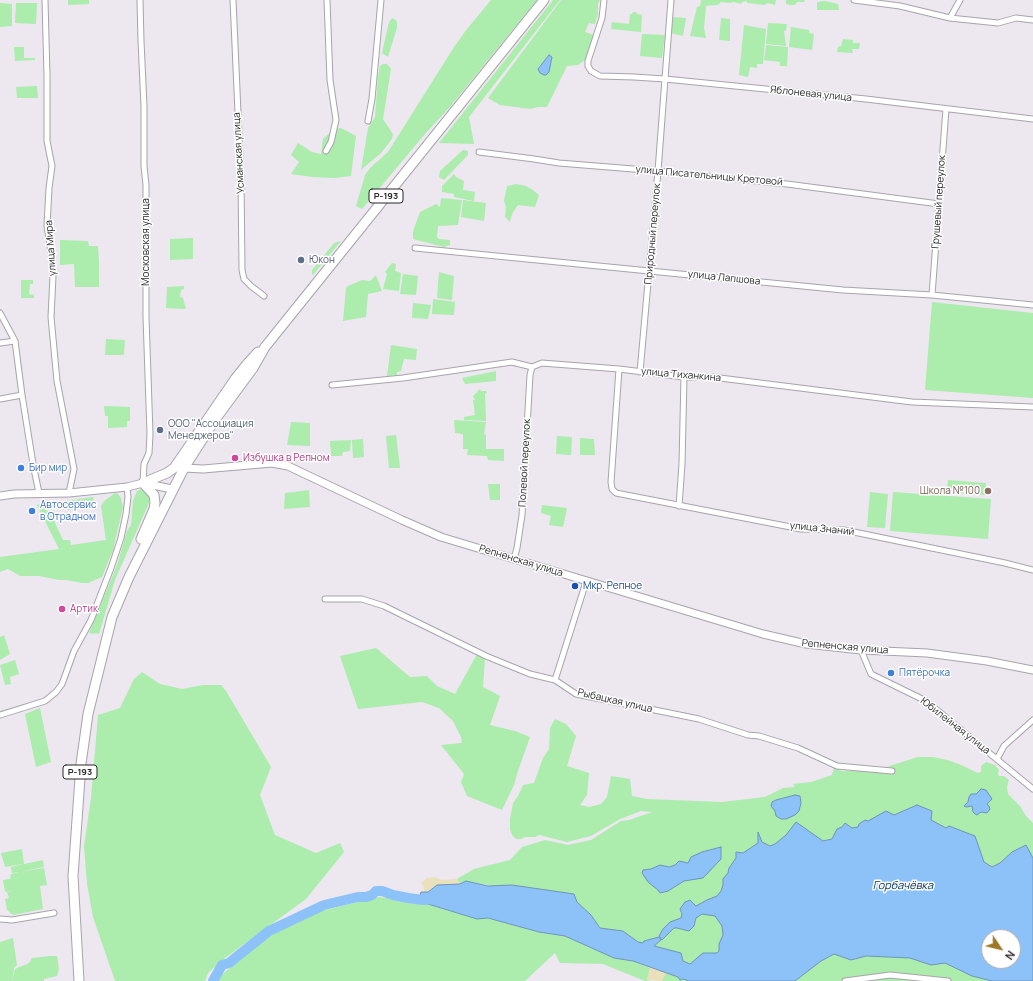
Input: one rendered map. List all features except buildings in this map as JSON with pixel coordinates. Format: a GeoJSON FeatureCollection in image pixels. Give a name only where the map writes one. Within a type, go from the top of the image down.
{"type":"FeatureCollection","features":[{"type":"Feature","properties":{"kind":"highway","name":"Р-193"},"geometry":{"type":"LineString","coordinates":[[79,977],[74,876],[81,764],[88,714],[112,617],[129,577],[172,489],[184,468],[214,421],[256,364],[265,347],[544,0]]}},
{"type":"Feature","properties":{"kind":"highway"},"geometry":{"type":"LineString","coordinates":[[129,577],[155,503],[154,495],[143,483],[167,473],[174,468],[235,379],[254,356],[265,347]]}},
{"type":"Feature","properties":{"kind":"street","name":"улица Мира"},"geometry":{"type":"LineString","coordinates":[[44,0],[47,76],[47,141],[52,166],[47,226],[53,276],[50,317],[57,381],[74,469],[69,494]]}},
{"type":"Feature","properties":{"kind":"street","name":"Московская улица"},"geometry":{"type":"LineString","coordinates":[[140,0],[144,106],[144,166],[146,185],[146,317],[150,434],[149,453],[144,464],[143,483]]}},
{"type":"Feature","properties":{"kind":"street","name":"Усманская улица"},"geometry":{"type":"LineString","coordinates":[[233,0],[241,180],[242,270],[244,279],[264,296]]}},
{"type":"Feature","properties":{"kind":"street"},"geometry":{"type":"LineString","coordinates":[[326,151],[331,142],[336,120],[330,80],[327,0]]}},
{"type":"Feature","properties":{"kind":"street"},"geometry":{"type":"LineString","coordinates":[[368,121],[372,100],[381,0]]}},
{"type":"Feature","properties":{"kind":"street","name":"Яблоневая улица"},"geometry":{"type":"LineString","coordinates":[[604,0],[602,18],[588,61],[588,66],[591,71],[600,76],[665,79],[866,99],[1033,119]]}},
{"type":"Feature","properties":{"kind":"street","name":"Природный переулок"},"geometry":{"type":"LineString","coordinates":[[640,372],[650,270],[671,0]]}},
{"type":"Feature","properties":{"kind":"street"},"geometry":{"type":"LineString","coordinates":[[854,0],[872,1],[900,6],[950,18],[998,23],[1016,18],[1033,20]]}},
{"type":"Feature","properties":{"kind":"street"},"geometry":{"type":"LineString","coordinates":[[950,18],[960,0]]}},
{"type":"Feature","properties":{"kind":"street","name":"Грушевый переулок"},"geometry":{"type":"LineString","coordinates":[[932,295],[946,109]]}},
{"type":"Feature","properties":{"kind":"street","name":"улица Писательницы Кретовой"},"geometry":{"type":"LineString","coordinates":[[479,152],[534,158],[559,163],[787,184],[939,204]]}},
{"type":"Feature","properties":{"kind":"street","name":"улица Лапшова"},"geometry":{"type":"LineString","coordinates":[[415,248],[844,290],[932,295],[1033,305]]}},
{"type":"Feature","properties":{"kind":"street"},"geometry":{"type":"LineString","coordinates":[[0,313],[15,341],[22,395],[39,494]]}},
{"type":"Feature","properties":{"kind":"street"},"geometry":{"type":"LineString","coordinates":[[0,343],[15,341]]}},
{"type":"Feature","properties":{"kind":"street","name":"улица Тиханкина"},"geometry":{"type":"LineString","coordinates":[[332,385],[403,378],[512,362],[532,367],[542,363],[619,369],[684,377],[712,377],[912,402],[1033,407]]}},
{"type":"Feature","properties":{"kind":"street","name":"Полевой переулок"},"geometry":{"type":"LineString","coordinates":[[514,559],[522,515],[530,375],[532,367]]}},
{"type":"Feature","properties":{"kind":"street","name":"улица Знаний"},"geometry":{"type":"LineString","coordinates":[[619,369],[611,482],[612,489],[616,493],[801,529],[844,530],[1033,570]]}},
{"type":"Feature","properties":{"kind":"street"},"geometry":{"type":"LineString","coordinates":[[680,506],[684,377]]}},
{"type":"Feature","properties":{"kind":"street"},"geometry":{"type":"LineString","coordinates":[[0,399],[22,395]]}},
{"type":"Feature","properties":{"kind":"street","name":"Репненская улица"},"geometry":{"type":"LineString","coordinates":[[184,468],[204,469],[272,463],[288,466],[441,537],[586,582],[763,634],[806,644],[861,650],[927,653],[987,661],[1033,670]]}},
{"type":"Feature","properties":{"kind":"street"},"geometry":{"type":"LineString","coordinates":[[0,496],[69,494],[127,487],[143,483],[172,489]]}},
{"type":"Feature","properties":{"kind":"street"},"geometry":{"type":"LineString","coordinates":[[0,715],[45,701],[56,692],[62,684],[74,651],[91,620],[121,538],[127,508],[127,487]]}},
{"type":"Feature","properties":{"kind":"street"},"geometry":{"type":"LineString","coordinates":[[555,680],[586,582]]}},
{"type":"Feature","properties":{"kind":"street","name":"Рыбацкая улица"},"geometry":{"type":"LineString","coordinates":[[325,599],[362,599],[384,606],[486,656],[530,674],[555,680],[576,694],[699,719],[748,735],[759,736],[798,748],[837,766],[892,771]]}},
{"type":"Feature","properties":{"kind":"street","name":"Юбилейная улица"},"geometry":{"type":"LineString","coordinates":[[861,650],[871,674],[926,701],[997,758],[1033,790]]}},
{"type":"Feature","properties":{"kind":"street"},"geometry":{"type":"LineString","coordinates":[[997,758],[1004,746],[1033,720]]}},
{"type":"Feature","properties":{"kind":"street"},"geometry":{"type":"LineString","coordinates":[[2,919],[12,920],[54,913]]}},
{"type":"Feature","properties":{"kind":"street"},"geometry":{"type":"LineString","coordinates":[[845,981],[890,975],[945,981]]}},
{"type":"Feature","properties":{"kind":"green space"},"geometry":{"type":"Polygon","coordinates":[[[68,0],[89,0],[89,4],[68,5],[68,0]]]}},
{"type":"Feature","properties":{"kind":"green space"},"geometry":{"type":"Polygon","coordinates":[[[491,0],[537,0],[449,108],[425,134],[362,209],[356,206],[365,175],[370,168],[388,152],[454,47],[491,0]]]}},
{"type":"Feature","properties":{"kind":"green space"},"geometry":{"type":"Polygon","coordinates":[[[553,0],[560,0],[469,117],[474,144],[439,143],[553,0]]]}},
{"type":"Feature","properties":{"kind":"green space"},"geometry":{"type":"Polygon","coordinates":[[[561,0],[600,0],[595,24],[589,23],[585,32],[594,35],[585,60],[578,65],[567,66],[547,107],[531,109],[500,105],[488,98],[561,0]],[[550,55],[538,69],[540,73],[545,75],[549,72],[552,57],[550,55]]]}},
{"type":"Feature","properties":{"kind":"green space"},"geometry":{"type":"Polygon","coordinates":[[[701,0],[776,0],[775,5],[768,3],[764,5],[748,3],[746,1],[742,2],[741,4],[734,2],[721,2],[718,5],[702,6],[706,6],[704,28],[706,38],[690,36],[697,7],[700,6],[701,0]]]}},
{"type":"Feature","properties":{"kind":"green space"},"geometry":{"type":"Polygon","coordinates":[[[786,0],[805,0],[804,2],[797,2],[795,5],[790,5],[786,4],[786,0]]]}},
{"type":"Feature","properties":{"kind":"green space"},"geometry":{"type":"Polygon","coordinates":[[[825,1],[838,4],[839,10],[817,10],[817,2],[825,1]]]}},
{"type":"Feature","properties":{"kind":"green space"},"geometry":{"type":"Polygon","coordinates":[[[0,3],[12,4],[12,26],[0,27],[0,3]]]}},
{"type":"Feature","properties":{"kind":"green space"},"geometry":{"type":"Polygon","coordinates":[[[16,3],[37,3],[36,24],[15,23],[16,3]]]}},
{"type":"Feature","properties":{"kind":"green space"},"geometry":{"type":"Polygon","coordinates":[[[633,12],[642,15],[641,32],[611,29],[612,22],[629,24],[630,14],[633,12]]]}},
{"type":"Feature","properties":{"kind":"green space"},"geometry":{"type":"Polygon","coordinates":[[[673,17],[686,18],[683,36],[671,33],[673,17]]]}},
{"type":"Feature","properties":{"kind":"green space"},"geometry":{"type":"Polygon","coordinates":[[[392,18],[397,21],[397,28],[388,57],[382,53],[389,22],[392,18]]]}},
{"type":"Feature","properties":{"kind":"green space"},"geometry":{"type":"Polygon","coordinates":[[[721,18],[730,19],[730,41],[719,40],[721,18]]]}},
{"type":"Feature","properties":{"kind":"green space"},"geometry":{"type":"Polygon","coordinates":[[[768,23],[787,24],[786,31],[784,31],[786,46],[766,44],[768,23]]]}},
{"type":"Feature","properties":{"kind":"green space"},"geometry":{"type":"Polygon","coordinates":[[[744,25],[766,29],[763,64],[757,64],[757,68],[750,67],[748,77],[739,75],[744,25]]]}},
{"type":"Feature","properties":{"kind":"green space"},"geometry":{"type":"Polygon","coordinates":[[[791,27],[809,30],[809,33],[814,34],[812,50],[789,47],[791,27]]]}},
{"type":"Feature","properties":{"kind":"green space"},"geometry":{"type":"Polygon","coordinates":[[[642,34],[665,35],[662,58],[640,56],[642,34]]]}},
{"type":"Feature","properties":{"kind":"green space"},"geometry":{"type":"Polygon","coordinates":[[[843,39],[853,40],[853,43],[860,43],[859,49],[852,49],[853,53],[837,52],[843,39]]]}},
{"type":"Feature","properties":{"kind":"green space"},"geometry":{"type":"Polygon","coordinates":[[[766,45],[788,47],[787,66],[780,66],[780,62],[764,60],[766,45]]]}},
{"type":"Feature","properties":{"kind":"green space"},"geometry":{"type":"Polygon","coordinates":[[[14,47],[24,47],[24,58],[35,58],[35,60],[15,61],[14,47]]]}},
{"type":"Feature","properties":{"kind":"green space"},"geometry":{"type":"Polygon","coordinates":[[[387,64],[391,69],[383,119],[393,134],[392,139],[381,153],[361,170],[368,128],[375,117],[378,77],[380,66],[387,64]]]}},
{"type":"Feature","properties":{"kind":"green space"},"geometry":{"type":"Polygon","coordinates":[[[37,86],[38,98],[17,98],[16,87],[37,86]]]}},
{"type":"Feature","properties":{"kind":"green space"},"geometry":{"type":"Polygon","coordinates":[[[341,128],[356,136],[351,176],[335,178],[291,174],[299,162],[291,155],[298,143],[312,152],[321,154],[323,139],[334,129],[341,128]]]}},
{"type":"Feature","properties":{"kind":"green space"},"geometry":{"type":"Polygon","coordinates":[[[463,150],[468,151],[468,155],[444,180],[439,177],[440,171],[463,150]]]}},
{"type":"Feature","properties":{"kind":"green space"},"geometry":{"type":"Polygon","coordinates":[[[454,174],[456,177],[464,181],[463,190],[475,192],[474,201],[454,197],[454,194],[442,192],[442,186],[454,174]]]}},
{"type":"Feature","properties":{"kind":"green space"},"geometry":{"type":"Polygon","coordinates":[[[516,184],[526,186],[539,195],[535,207],[518,205],[512,214],[510,222],[505,217],[506,207],[504,201],[507,186],[516,184]]]}},
{"type":"Feature","properties":{"kind":"green space"},"geometry":{"type":"Polygon","coordinates":[[[441,198],[462,200],[458,225],[438,226],[437,237],[439,239],[450,240],[450,245],[444,247],[413,239],[413,231],[420,212],[436,204],[440,207],[441,198]]]}},
{"type":"Feature","properties":{"kind":"green space"},"geometry":{"type":"Polygon","coordinates":[[[463,200],[486,203],[484,221],[461,217],[463,200]]]}},
{"type":"Feature","properties":{"kind":"green space"},"geometry":{"type":"Polygon","coordinates":[[[193,238],[193,259],[170,260],[170,239],[193,238]]]}},
{"type":"Feature","properties":{"kind":"green space"},"geometry":{"type":"Polygon","coordinates":[[[60,240],[88,241],[89,246],[98,246],[99,287],[75,287],[74,264],[60,265],[60,240]]]}},
{"type":"Feature","properties":{"kind":"green space"},"geometry":{"type":"Polygon","coordinates":[[[341,241],[312,275],[312,270],[334,243],[341,241]]]}},
{"type":"Feature","properties":{"kind":"green space"},"geometry":{"type":"Polygon","coordinates":[[[392,263],[396,264],[395,271],[401,273],[399,291],[383,289],[387,274],[385,272],[392,263]]]}},
{"type":"Feature","properties":{"kind":"green space"},"geometry":{"type":"Polygon","coordinates":[[[439,272],[454,276],[452,300],[437,298],[439,272]]]}},
{"type":"Feature","properties":{"kind":"green space"},"geometry":{"type":"Polygon","coordinates":[[[403,274],[418,276],[416,295],[400,294],[403,274]]]}},
{"type":"Feature","properties":{"kind":"green space"},"geometry":{"type":"Polygon","coordinates":[[[376,275],[382,291],[368,294],[366,317],[343,321],[346,288],[362,280],[370,281],[376,275]]]}},
{"type":"Feature","properties":{"kind":"green space"},"geometry":{"type":"Polygon","coordinates":[[[21,280],[33,280],[33,284],[30,284],[29,294],[34,295],[34,298],[21,298],[21,280]]]}},
{"type":"Feature","properties":{"kind":"green space"},"geometry":{"type":"Polygon","coordinates":[[[184,286],[184,289],[181,290],[180,297],[183,298],[186,309],[166,308],[167,287],[184,286]]]}},
{"type":"Feature","properties":{"kind":"green space"},"geometry":{"type":"Polygon","coordinates":[[[433,299],[455,302],[454,315],[432,314],[433,299]]]}},
{"type":"Feature","properties":{"kind":"green space"},"geometry":{"type":"Polygon","coordinates":[[[932,302],[1033,313],[1033,398],[925,390],[932,302]]]}},
{"type":"Feature","properties":{"kind":"green space"},"geometry":{"type":"Polygon","coordinates":[[[413,303],[431,305],[428,319],[412,318],[413,303]]]}},
{"type":"Feature","properties":{"kind":"green space"},"geometry":{"type":"Polygon","coordinates":[[[106,339],[125,340],[124,355],[105,355],[106,339]]]}},
{"type":"Feature","properties":{"kind":"green space"},"geometry":{"type":"Polygon","coordinates":[[[391,345],[417,349],[416,360],[404,359],[401,371],[397,372],[397,375],[387,376],[391,345]]]}},
{"type":"Feature","properties":{"kind":"green space"},"geometry":{"type":"Polygon","coordinates":[[[496,371],[496,381],[465,384],[462,378],[496,371]]]}},
{"type":"Feature","properties":{"kind":"green space"},"geometry":{"type":"Polygon","coordinates":[[[480,389],[481,391],[486,391],[487,393],[485,394],[486,421],[464,420],[464,417],[475,415],[473,400],[475,400],[473,396],[480,389]]]}},
{"type":"Feature","properties":{"kind":"green space"},"geometry":{"type":"Polygon","coordinates":[[[104,406],[130,407],[130,421],[127,421],[127,427],[108,428],[108,416],[105,416],[104,406]]]}},
{"type":"Feature","properties":{"kind":"green space"},"geometry":{"type":"Polygon","coordinates":[[[454,420],[486,422],[484,434],[486,435],[486,449],[504,449],[504,461],[488,460],[487,456],[467,455],[468,449],[463,449],[463,434],[455,433],[454,420]]]}},
{"type":"Feature","properties":{"kind":"green space"},"geometry":{"type":"Polygon","coordinates":[[[291,422],[310,423],[310,446],[287,445],[291,422]]]}},
{"type":"Feature","properties":{"kind":"green space"},"geometry":{"type":"Polygon","coordinates":[[[396,435],[400,468],[389,468],[386,436],[396,435]]]}},
{"type":"Feature","properties":{"kind":"green space"},"geometry":{"type":"Polygon","coordinates":[[[557,436],[572,437],[571,455],[556,454],[557,436]]]}},
{"type":"Feature","properties":{"kind":"green space"},"geometry":{"type":"Polygon","coordinates":[[[580,438],[594,439],[595,455],[580,455],[580,438]]]}},
{"type":"Feature","properties":{"kind":"green space"},"geometry":{"type":"Polygon","coordinates":[[[363,439],[364,457],[353,458],[352,440],[363,439]]]}},
{"type":"Feature","properties":{"kind":"green space"},"geometry":{"type":"Polygon","coordinates":[[[351,440],[350,451],[343,452],[342,456],[331,456],[330,441],[351,440]]]}},
{"type":"Feature","properties":{"kind":"green space"},"geometry":{"type":"Polygon","coordinates":[[[948,480],[986,483],[985,495],[947,492],[948,480]]]}},
{"type":"Feature","properties":{"kind":"green space"},"geometry":{"type":"Polygon","coordinates":[[[488,484],[500,484],[500,500],[490,500],[488,484]]]}},
{"type":"Feature","properties":{"kind":"green space"},"geometry":{"type":"Polygon","coordinates":[[[141,489],[149,497],[149,503],[115,580],[99,634],[89,633],[117,565],[127,531],[131,525],[133,501],[137,491],[141,489]]]}},
{"type":"Feature","properties":{"kind":"green space"},"geometry":{"type":"Polygon","coordinates":[[[309,490],[310,507],[284,509],[285,493],[309,490]]]}},
{"type":"Feature","properties":{"kind":"green space"},"geometry":{"type":"Polygon","coordinates":[[[870,492],[888,494],[885,528],[867,527],[870,492]]]}},
{"type":"Feature","properties":{"kind":"green space"},"geometry":{"type":"Polygon","coordinates":[[[893,492],[991,499],[988,539],[890,531],[893,492]]]}},
{"type":"Feature","properties":{"kind":"green space"},"geometry":{"type":"Polygon","coordinates":[[[115,493],[121,498],[123,507],[113,550],[102,577],[88,583],[82,583],[39,576],[20,576],[8,569],[0,572],[0,557],[59,549],[37,505],[39,504],[51,514],[63,540],[70,540],[71,545],[106,540],[101,506],[104,501],[115,493]]]}},
{"type":"Feature","properties":{"kind":"green space"},"geometry":{"type":"Polygon","coordinates":[[[93,497],[94,502],[92,506],[69,510],[64,506],[66,501],[93,497]]]}},
{"type":"Feature","properties":{"kind":"green space"},"geometry":{"type":"Polygon","coordinates":[[[542,505],[567,508],[563,527],[549,525],[551,516],[541,513],[542,505]]]}},
{"type":"Feature","properties":{"kind":"green space"},"geometry":{"type":"Polygon","coordinates":[[[4,635],[10,654],[0,660],[0,637],[4,635]]]}},
{"type":"Feature","properties":{"kind":"green space"},"geometry":{"type":"Polygon","coordinates":[[[376,648],[410,677],[427,676],[437,686],[455,694],[477,654],[485,658],[483,687],[500,696],[490,725],[515,731],[530,737],[514,785],[502,810],[467,796],[461,782],[464,774],[441,745],[462,743],[461,737],[453,721],[439,708],[422,702],[358,709],[340,656],[376,648]]]}},
{"type":"Feature","properties":{"kind":"green space"},"geometry":{"type":"Polygon","coordinates":[[[15,660],[19,674],[10,677],[11,684],[5,685],[0,665],[15,660]]]}},
{"type":"Feature","properties":{"kind":"green space"},"geometry":{"type":"Polygon","coordinates":[[[142,672],[160,684],[182,689],[203,685],[221,685],[271,767],[260,795],[275,835],[316,853],[340,843],[344,852],[306,899],[225,958],[208,973],[205,981],[115,981],[93,917],[87,884],[84,846],[91,798],[98,715],[120,708],[134,679],[142,672]]]}},
{"type":"Feature","properties":{"kind":"green space"},"geometry":{"type":"Polygon","coordinates":[[[40,708],[51,762],[36,767],[25,714],[40,708]]]}},
{"type":"Feature","properties":{"kind":"green space"},"geometry":{"type":"Polygon","coordinates":[[[555,719],[566,724],[576,736],[567,766],[589,773],[587,795],[580,805],[589,807],[601,804],[607,797],[611,776],[630,779],[632,796],[647,799],[722,802],[765,797],[783,788],[795,787],[793,784],[811,782],[832,775],[834,768],[842,771],[870,772],[918,757],[933,757],[947,760],[978,773],[981,772],[981,766],[986,762],[995,765],[999,770],[999,776],[1004,776],[1009,780],[1007,787],[1008,794],[1020,806],[1026,816],[1033,823],[1033,981],[658,981],[657,947],[638,942],[623,931],[600,928],[591,915],[577,902],[466,881],[460,884],[457,879],[474,869],[510,860],[522,847],[545,840],[568,845],[591,840],[621,821],[629,820],[652,812],[641,811],[620,819],[591,836],[567,842],[539,835],[535,837],[516,839],[512,835],[510,829],[513,803],[523,785],[534,783],[543,758],[549,749],[550,728],[555,719]]]}},
{"type":"Feature","properties":{"kind":"green space"},"geometry":{"type":"Polygon","coordinates":[[[22,849],[24,864],[43,860],[44,867],[12,873],[11,867],[23,864],[5,867],[1,853],[22,849]]]}},
{"type":"Feature","properties":{"kind":"green space"},"geometry":{"type":"Polygon","coordinates":[[[44,868],[47,885],[40,886],[43,909],[13,915],[7,910],[5,899],[9,898],[7,892],[15,890],[5,892],[3,880],[10,879],[11,874],[44,868]]]}},
{"type":"Feature","properties":{"kind":"green space"},"geometry":{"type":"Polygon","coordinates":[[[379,897],[428,904],[477,919],[488,918],[539,932],[565,936],[614,958],[633,961],[650,968],[647,980],[651,981],[645,981],[603,964],[560,963],[555,953],[525,981],[217,981],[219,977],[266,938],[313,913],[379,897]]]}},
{"type":"Feature","properties":{"kind":"green space"},"geometry":{"type":"Polygon","coordinates":[[[13,938],[17,965],[14,968],[12,981],[0,981],[0,942],[13,938]]]}},
{"type":"Feature","properties":{"kind":"green space"},"geometry":{"type":"Polygon","coordinates":[[[57,956],[59,969],[57,976],[44,979],[44,981],[12,981],[15,969],[29,963],[32,958],[57,956]]]}},
{"type":"Feature","properties":{"kind":"sand"},"geometry":{"type":"Polygon","coordinates":[[[434,877],[442,880],[457,879],[460,884],[434,887],[428,892],[424,892],[424,888],[421,883],[427,878],[434,877]]]}},
{"type":"Feature","properties":{"kind":"sand"},"geometry":{"type":"Polygon","coordinates":[[[650,968],[666,973],[662,981],[647,980],[650,968]]]}},
{"type":"Feature","properties":{"kind":"water"},"geometry":{"type":"Polygon","coordinates":[[[549,55],[552,57],[549,72],[544,75],[540,73],[538,69],[549,55]]]}},
{"type":"Feature","properties":{"kind":"water"},"geometry":{"type":"Polygon","coordinates":[[[981,789],[986,790],[992,799],[987,804],[990,809],[987,813],[981,812],[977,815],[973,812],[972,806],[964,806],[968,802],[971,794],[976,794],[981,789]]]}},
{"type":"Feature","properties":{"kind":"water"},"geometry":{"type":"Polygon","coordinates":[[[795,795],[800,796],[801,803],[799,811],[795,815],[786,819],[781,819],[776,816],[775,811],[771,806],[772,802],[795,795]]]}},
{"type":"Feature","properties":{"kind":"water","name":"Горбачёвка"},"geometry":{"type":"Polygon","coordinates":[[[917,805],[932,811],[931,820],[946,828],[949,826],[975,836],[984,862],[992,867],[1000,863],[1012,852],[1026,845],[1033,858],[1033,981],[992,981],[972,976],[945,963],[931,965],[910,958],[866,956],[851,960],[834,954],[821,961],[795,981],[687,981],[682,979],[680,980],[678,977],[633,961],[614,958],[565,936],[539,932],[488,918],[477,919],[418,902],[421,892],[428,892],[437,885],[460,884],[466,881],[488,886],[512,885],[574,894],[577,902],[591,915],[600,928],[623,931],[638,942],[643,943],[644,941],[659,937],[661,940],[654,946],[681,953],[683,961],[690,964],[703,953],[717,953],[719,951],[719,944],[723,935],[722,926],[715,916],[702,914],[696,918],[694,926],[689,931],[674,928],[662,940],[659,936],[670,922],[681,918],[682,914],[680,909],[685,902],[690,900],[696,906],[717,896],[721,891],[723,879],[736,858],[736,852],[743,853],[758,843],[758,832],[762,842],[770,846],[786,835],[796,822],[823,841],[832,839],[837,829],[842,827],[845,823],[852,828],[858,827],[859,824],[865,820],[868,821],[886,811],[894,815],[917,805]]]}},
{"type":"Feature","properties":{"kind":"water"},"geometry":{"type":"Polygon","coordinates":[[[721,847],[721,859],[703,878],[684,881],[668,891],[660,893],[648,882],[642,873],[643,870],[651,869],[660,865],[669,867],[675,865],[679,861],[688,863],[691,857],[702,852],[721,847]]]}},
{"type":"Feature","properties":{"kind":"waterway"},"geometry":{"type":"LineString","coordinates":[[213,981],[222,965],[229,963],[269,931],[324,905],[358,897],[366,897],[372,895],[376,891],[382,891],[408,898],[423,900],[433,899]]}},
{"type":"Feature","properties":{"kind":"place","name":"Юкон"},"geometry":{"type":"Point","coordinates":[301,260]}},
{"type":"Feature","properties":{"kind":"place","name":"ООО \"Ассоциация Менеджеров\""},"geometry":{"type":"Point","coordinates":[160,430]}},
{"type":"Feature","properties":{"kind":"place","name":"Избушка в Репном"},"geometry":{"type":"Point","coordinates":[235,458]}},
{"type":"Feature","properties":{"kind":"place","name":"Бир мир"},"geometry":{"type":"Point","coordinates":[21,468]}},
{"type":"Feature","properties":{"kind":"place","name":"Школа №100"},"geometry":{"type":"Point","coordinates":[988,491]}},
{"type":"Feature","properties":{"kind":"place","name":"Автосервис в Отрадном"},"geometry":{"type":"Point","coordinates":[32,511]}},
{"type":"Feature","properties":{"kind":"place","name":"Мкр. Репное"},"geometry":{"type":"Point","coordinates":[575,586]}},
{"type":"Feature","properties":{"kind":"place","name":"Артик"},"geometry":{"type":"Point","coordinates":[62,609]}},
{"type":"Feature","properties":{"kind":"place","name":"Пятёрочка"},"geometry":{"type":"Point","coordinates":[891,673]}}]}
